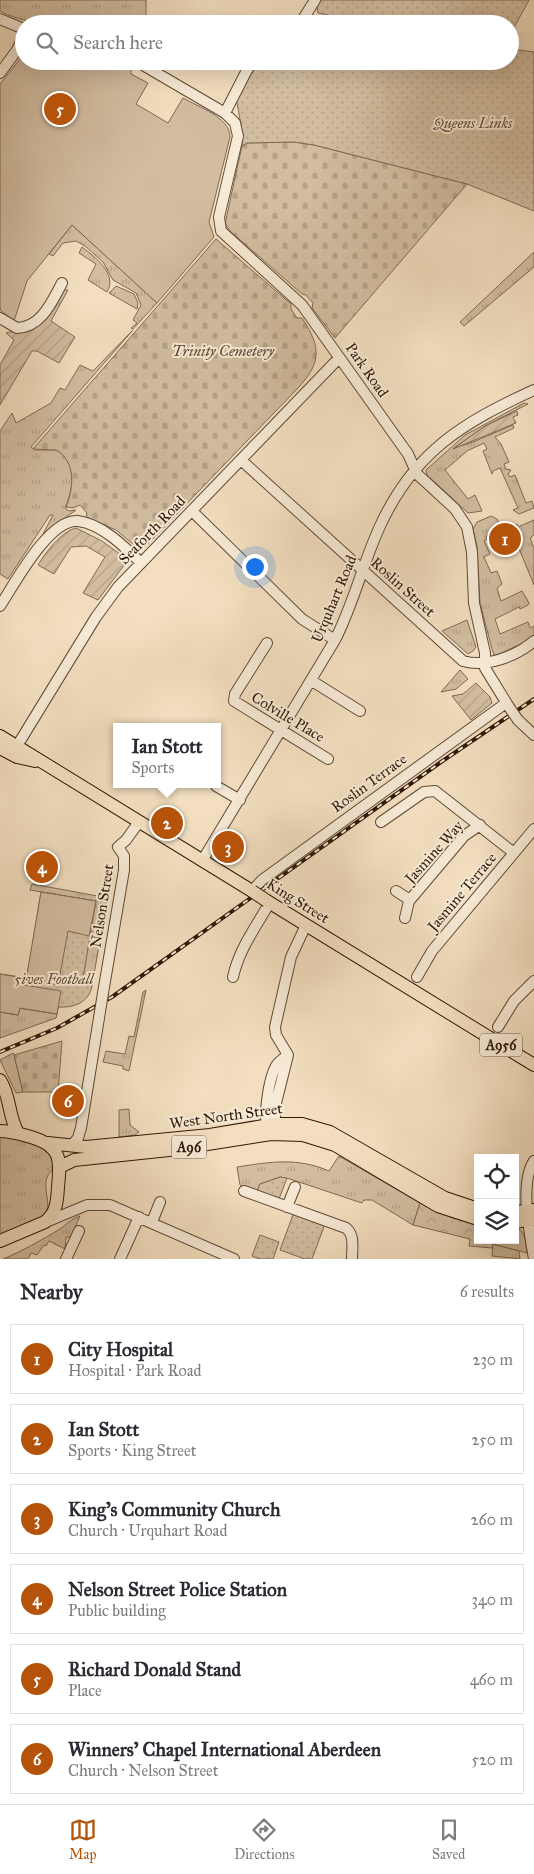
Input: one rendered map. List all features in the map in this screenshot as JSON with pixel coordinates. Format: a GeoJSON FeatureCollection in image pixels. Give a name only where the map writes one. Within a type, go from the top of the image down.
{"type":"FeatureCollection","features":[{"type":"Feature","properties":{"kind":"main road","name":"King Street"},"geometry":{"type":"LineString","coordinates":[[0,736],[9,749],[45,764],[534,1065]]}},
{"type":"Feature","properties":{"kind":"main road"},"geometry":{"type":"LineString","coordinates":[[0,763],[9,749]]}},
{"type":"Feature","properties":{"kind":"main road"},"geometry":{"type":"LineString","coordinates":[[1,1090],[12,1123],[18,1133]]}},
{"type":"Feature","properties":{"kind":"main road","name":"West North Street"},"geometry":{"type":"LineString","coordinates":[[48,1144],[71,1146],[165,1140],[302,1124],[330,1132],[444,1198],[474,1208]]}},
{"type":"Feature","properties":{"kind":"main road","name":"West North Street"},"geometry":{"type":"LineString","coordinates":[[60,1167],[74,1160],[169,1150],[271,1128],[327,1141],[428,1200],[451,1211],[474,1218]]}},
{"type":"Feature","properties":{"kind":"main road","name":"A96"},"geometry":{"type":"LineString","coordinates":[[0,1131],[18,1133],[48,1144]]}},
{"type":"Feature","properties":{"kind":"main road"},"geometry":{"type":"LineString","coordinates":[[0,1241],[45,1222],[53,1214],[58,1195],[60,1167],[57,1154],[48,1144]]}},
{"type":"Feature","properties":{"kind":"street"},"geometry":{"type":"LineString","coordinates":[[306,15],[315,0]]}},
{"type":"Feature","properties":{"kind":"street"},"geometry":{"type":"LineString","coordinates":[[0,20],[15,25]]}},
{"type":"Feature","properties":{"kind":"street"},"geometry":{"type":"LineString","coordinates":[[0,72],[15,53]]}},
{"type":"Feature","properties":{"kind":"street"},"geometry":{"type":"LineString","coordinates":[[151,70],[225,114],[247,70]]}},
{"type":"Feature","properties":{"kind":"street","name":"Park Road"},"geometry":{"type":"LineString","coordinates":[[225,114],[235,123],[238,136],[219,218],[221,232],[298,300],[408,454],[419,476],[455,509],[467,527],[472,552],[474,603],[485,652],[484,663]]}},
{"type":"Feature","properties":{"kind":"street"},"geometry":{"type":"LineString","coordinates":[[0,318],[17,328],[34,323],[42,316],[62,283]]}},
{"type":"Feature","properties":{"kind":"street","name":"Seaforth Road"},"geometry":{"type":"LineString","coordinates":[[9,749],[105,603],[141,563],[339,358]]}},
{"type":"Feature","properties":{"kind":"street","name":"Urquhart Road"},"geometry":{"type":"LineString","coordinates":[[202,861],[282,731],[335,640],[390,506],[415,470],[436,449],[467,424],[534,390]]}},
{"type":"Feature","properties":{"kind":"street","name":"Roslin Street"},"geometry":{"type":"LineString","coordinates":[[241,460],[458,657],[470,663],[484,663]]}},
{"type":"Feature","properties":{"kind":"street"},"geometry":{"type":"LineString","coordinates":[[192,511],[302,619],[335,640]]}},
{"type":"Feature","properties":{"kind":"street"},"geometry":{"type":"LineString","coordinates":[[0,606],[42,543],[71,522],[81,522],[113,537],[141,563]]}},
{"type":"Feature","properties":{"kind":"street"},"geometry":{"type":"LineString","coordinates":[[534,641],[500,659],[484,663],[487,674],[507,705],[518,720],[534,735]]}},
{"type":"Feature","properties":{"kind":"street","name":"Colville Place"},"geometry":{"type":"LineString","coordinates":[[267,643],[233,699],[238,704],[328,759]]}},
{"type":"Feature","properties":{"kind":"street"},"geometry":{"type":"LineString","coordinates":[[312,681],[360,710]]}},
{"type":"Feature","properties":{"kind":"street","name":"Roslin Terrace"},"geometry":{"type":"LineString","coordinates":[[252,891],[270,874],[507,705]]}},
{"type":"Feature","properties":{"kind":"street"},"geometry":{"type":"LineString","coordinates":[[219,788],[240,800]]}},
{"type":"Feature","properties":{"kind":"street"},"geometry":{"type":"LineString","coordinates":[[380,822],[424,792],[430,790],[441,794],[514,853]]}},
{"type":"Feature","properties":{"kind":"street","name":"Nelson Street"},"geometry":{"type":"LineString","coordinates":[[71,1146],[78,1138],[81,1128],[124,870],[124,856],[118,847],[126,840],[139,822]]}},
{"type":"Feature","properties":{"kind":"street","name":"Jasmine Way"},"geometry":{"type":"LineString","coordinates":[[405,918],[410,900],[464,836],[480,825]]}},
{"type":"Feature","properties":{"kind":"street","name":"Jasmine Terrace"},"geometry":{"type":"LineString","coordinates":[[417,977],[432,951],[534,829]]}},
{"type":"Feature","properties":{"kind":"street","name":"Jasmine Way"},"geometry":{"type":"LineString","coordinates":[[396,891],[410,900]]}},
{"type":"Feature","properties":{"kind":"street"},"geometry":{"type":"LineString","coordinates":[[233,977],[236,962],[268,902]]}},
{"type":"Feature","properties":{"kind":"street"},"geometry":{"type":"LineString","coordinates":[[271,1128],[266,1111],[276,1065],[288,1055],[276,1035],[275,1027],[291,957],[306,925]]}},
{"type":"Feature","properties":{"kind":"street"},"geometry":{"type":"LineString","coordinates":[[498,1027],[514,1001],[534,982]]}},
{"type":"Feature","properties":{"kind":"street"},"geometry":{"type":"LineString","coordinates":[[534,1161],[528,1174],[526,1216],[534,1259]]}},
{"type":"Feature","properties":{"kind":"street"},"geometry":{"type":"LineString","coordinates":[[287,1207],[295,1186]]}},
{"type":"Feature","properties":{"kind":"street"},"geometry":{"type":"LineString","coordinates":[[244,1191],[349,1230],[352,1240],[352,1259]]}},
{"type":"Feature","properties":{"kind":"street"},"geometry":{"type":"LineString","coordinates":[[58,1195],[67,1205],[80,1207]]}},
{"type":"Feature","properties":{"kind":"street"},"geometry":{"type":"LineString","coordinates":[[152,1222],[160,1202]]}},
{"type":"Feature","properties":{"kind":"street"},"geometry":{"type":"LineString","coordinates":[[45,1222],[80,1207],[99,1204],[110,1205],[234,1259]]}},
{"type":"Feature","properties":{"kind":"street"},"geometry":{"type":"LineString","coordinates":[[120,1259],[139,1217]]}},
{"type":"Feature","properties":{"kind":"street"},"geometry":{"type":"LineString","coordinates":[[66,1259],[79,1231]]}},
{"type":"Feature","properties":{"kind":"green space"},"geometry":{"type":"Polygon","coordinates":[[[0,0],[146,0],[146,15],[15,15],[15,17],[0,11],[0,0]]]}},
{"type":"Feature","properties":{"kind":"green space"},"geometry":{"type":"Polygon","coordinates":[[[320,0],[529,0],[519,18],[519,15],[327,15],[318,13],[317,7],[320,0]]]}},
{"type":"Feature","properties":{"kind":"green space","name":"Queens Links"},"geometry":{"type":"Polygon","coordinates":[[[519,50],[534,52],[534,211],[467,184],[314,145],[294,142],[247,143],[242,146],[242,131],[236,97],[253,70],[519,70],[519,50]]]}},
{"type":"Feature","properties":{"kind":"green space"},"geometry":{"type":"Polygon","coordinates":[[[15,65],[15,70],[131,70],[131,74],[148,83],[136,104],[168,123],[183,98],[212,113],[225,124],[229,130],[230,137],[209,222],[214,237],[157,303],[72,225],[27,281],[14,321],[0,310],[0,84],[15,65]]]}},
{"type":"Feature","properties":{"kind":"green space"},"geometry":{"type":"Polygon","coordinates":[[[294,142],[314,145],[467,184],[335,338],[312,308],[313,303],[306,295],[302,294],[230,231],[225,224],[242,146],[247,143],[294,142]]]}},
{"type":"Feature","properties":{"kind":"green space"},"geometry":{"type":"Polygon","coordinates":[[[72,225],[157,303],[133,329],[131,328],[137,323],[133,320],[141,305],[136,293],[113,280],[103,262],[85,246],[76,241],[63,243],[53,256],[49,254],[72,225]]]}},
{"type":"Feature","properties":{"kind":"green space","name":"Trinity Cemetery"},"geometry":{"type":"Polygon","coordinates":[[[216,239],[291,304],[291,309],[297,318],[302,318],[313,338],[316,354],[315,362],[306,379],[298,388],[146,546],[139,549],[116,530],[86,517],[87,513],[80,505],[73,508],[66,507],[72,484],[72,476],[67,461],[56,450],[33,449],[216,239]]]}},
{"type":"Feature","properties":{"kind":"green space"},"geometry":{"type":"Polygon","coordinates":[[[82,247],[104,266],[110,279],[107,292],[88,280],[96,264],[79,253],[82,247]]]}},
{"type":"Feature","properties":{"kind":"green space"},"geometry":{"type":"Polygon","coordinates":[[[534,252],[534,267],[464,326],[460,322],[534,252]]]}},
{"type":"Feature","properties":{"kind":"green space"},"geometry":{"type":"Polygon","coordinates":[[[116,286],[134,294],[138,303],[137,309],[109,293],[116,286]]]}},
{"type":"Feature","properties":{"kind":"green space"},"geometry":{"type":"Polygon","coordinates":[[[63,290],[68,290],[51,321],[75,337],[59,363],[37,351],[32,351],[0,405],[0,365],[14,340],[6,333],[26,332],[39,325],[48,315],[63,290]]]}},
{"type":"Feature","properties":{"kind":"green space"},"geometry":{"type":"Polygon","coordinates":[[[133,330],[31,447],[35,450],[56,450],[68,462],[72,477],[70,493],[65,508],[69,511],[76,510],[43,534],[53,515],[50,515],[8,579],[0,574],[0,431],[12,413],[16,423],[51,403],[60,388],[65,390],[80,365],[93,371],[133,330]]]}},
{"type":"Feature","properties":{"kind":"green space"},"geometry":{"type":"Polygon","coordinates":[[[524,403],[528,404],[485,426],[454,448],[513,425],[514,428],[495,437],[501,444],[509,462],[504,464],[506,469],[511,470],[508,474],[510,477],[515,475],[526,503],[532,501],[534,508],[519,514],[513,510],[518,508],[500,468],[493,471],[492,474],[483,451],[487,449],[484,443],[467,451],[445,470],[468,499],[475,495],[482,511],[468,513],[427,475],[426,470],[465,435],[524,403]]]}},
{"type":"Feature","properties":{"kind":"green space"},"geometry":{"type":"Polygon","coordinates":[[[517,411],[518,415],[513,417],[516,423],[453,449],[485,426],[517,411]]]}},
{"type":"Feature","properties":{"kind":"green space"},"geometry":{"type":"Polygon","coordinates":[[[491,516],[497,519],[503,532],[500,530],[486,536],[487,539],[484,541],[490,554],[484,557],[491,573],[497,571],[502,584],[497,588],[501,601],[522,591],[529,603],[520,609],[519,607],[495,619],[500,634],[528,622],[530,628],[534,626],[534,635],[523,643],[497,655],[494,655],[492,649],[480,603],[477,547],[473,529],[477,522],[491,516]]]}},
{"type":"Feature","properties":{"kind":"green space"},"geometry":{"type":"Polygon","coordinates":[[[534,520],[534,535],[530,538],[534,548],[534,585],[511,529],[517,524],[518,527],[534,520]]]}},
{"type":"Feature","properties":{"kind":"green space"},"geometry":{"type":"Polygon","coordinates":[[[76,528],[102,541],[128,560],[98,600],[83,593],[105,557],[86,546],[71,547],[54,574],[38,565],[59,538],[76,528]]]}},
{"type":"Feature","properties":{"kind":"green space"},"geometry":{"type":"Polygon","coordinates":[[[467,620],[476,647],[468,654],[442,631],[467,620]]]}},
{"type":"Feature","properties":{"kind":"green space"},"geometry":{"type":"Polygon","coordinates":[[[460,670],[468,679],[456,689],[441,692],[460,670]]]}},
{"type":"Feature","properties":{"kind":"green space"},"geometry":{"type":"Polygon","coordinates":[[[476,683],[490,697],[492,703],[471,720],[452,696],[463,694],[476,683]]]}},
{"type":"Feature","properties":{"kind":"green space"},"geometry":{"type":"Polygon","coordinates":[[[107,876],[111,876],[92,986],[82,984],[95,901],[30,890],[32,884],[103,897],[107,876]]]}},
{"type":"Feature","properties":{"kind":"green space","name":"5ives Football"},"geometry":{"type":"Polygon","coordinates":[[[41,892],[96,901],[82,984],[92,986],[90,992],[80,1003],[58,1007],[57,1014],[20,1008],[18,1015],[0,1012],[0,974],[27,978],[41,892]]]}},
{"type":"Feature","properties":{"kind":"green space"},"geometry":{"type":"Polygon","coordinates":[[[41,892],[96,901],[89,936],[68,931],[58,985],[26,980],[41,892]]]}},
{"type":"Feature","properties":{"kind":"green space"},"geometry":{"type":"Polygon","coordinates":[[[0,974],[24,978],[24,985],[61,991],[57,1014],[20,1008],[18,1015],[0,1012],[0,974]]]}},
{"type":"Feature","properties":{"kind":"green space"},"geometry":{"type":"Polygon","coordinates":[[[146,990],[129,1071],[123,1069],[123,1066],[103,1062],[106,1051],[125,1054],[129,1036],[134,1037],[143,992],[146,990]]]}},
{"type":"Feature","properties":{"kind":"green space"},"geometry":{"type":"Polygon","coordinates":[[[19,1008],[57,1014],[56,1018],[0,1038],[0,1012],[18,1015],[19,1008]]]}},
{"type":"Feature","properties":{"kind":"green space"},"geometry":{"type":"Polygon","coordinates":[[[62,1041],[58,1092],[23,1092],[14,1055],[62,1041]]]}},
{"type":"Feature","properties":{"kind":"green space"},"geometry":{"type":"Polygon","coordinates":[[[13,1053],[23,1092],[16,1093],[0,1060],[13,1053]]]}},
{"type":"Feature","properties":{"kind":"green space"},"geometry":{"type":"Polygon","coordinates":[[[129,1109],[130,1125],[139,1132],[135,1135],[119,1137],[119,1110],[129,1109]]]}},
{"type":"Feature","properties":{"kind":"green space"},"geometry":{"type":"Polygon","coordinates":[[[0,1134],[10,1135],[50,1150],[56,1168],[50,1172],[47,1178],[48,1207],[46,1212],[37,1220],[0,1236],[0,1134]]]}},
{"type":"Feature","properties":{"kind":"green space"},"geometry":{"type":"Polygon","coordinates":[[[339,1156],[420,1203],[413,1225],[372,1200],[364,1200],[362,1203],[290,1179],[280,1177],[260,1184],[257,1191],[240,1185],[237,1167],[272,1162],[295,1162],[329,1171],[339,1156]]]}},
{"type":"Feature","properties":{"kind":"green space"},"geometry":{"type":"Polygon","coordinates":[[[280,1177],[287,1178],[279,1199],[257,1191],[260,1184],[280,1177]]]}},
{"type":"Feature","properties":{"kind":"green space"},"geometry":{"type":"Polygon","coordinates":[[[420,1203],[450,1217],[474,1223],[474,1244],[493,1244],[492,1248],[469,1246],[470,1239],[413,1225],[420,1203]]]}},
{"type":"Feature","properties":{"kind":"green space"},"geometry":{"type":"Polygon","coordinates":[[[294,1212],[325,1224],[312,1259],[305,1259],[280,1250],[294,1212]]]}},
{"type":"Feature","properties":{"kind":"green space"},"geometry":{"type":"Polygon","coordinates":[[[80,1216],[71,1237],[66,1237],[65,1249],[49,1241],[37,1255],[31,1253],[28,1259],[3,1259],[39,1241],[80,1216]]]}},
{"type":"Feature","properties":{"kind":"green space"},"geometry":{"type":"Polygon","coordinates":[[[519,1229],[525,1237],[527,1253],[493,1244],[519,1244],[519,1229]]]}},
{"type":"Feature","properties":{"kind":"green space"},"geometry":{"type":"Polygon","coordinates":[[[260,1235],[279,1242],[273,1259],[260,1259],[252,1256],[260,1235]]]}},
{"type":"Feature","properties":{"kind":"green space"},"geometry":{"type":"Polygon","coordinates":[[[493,1244],[519,1251],[520,1259],[492,1256],[493,1244]]]}},
{"type":"Feature","properties":{"kind":"railway"},"geometry":{"type":"LineString","coordinates":[[0,1052],[57,1028],[112,997],[441,762],[534,699]]}},
{"type":"Feature","properties":{"kind":"place","name":"Richard Donald Stand"},"geometry":{"type":"Point","coordinates":[60,109]}},
{"type":"Feature","properties":{"kind":"place","name":"City Hospital"},"geometry":{"type":"Point","coordinates":[505,539]}},
{"type":"Feature","properties":{"kind":"place","name":"Ian Stott"},"geometry":{"type":"Point","coordinates":[167,823]}},
{"type":"Feature","properties":{"kind":"place","name":"King's Community Church"},"geometry":{"type":"Point","coordinates":[228,847]}},
{"type":"Feature","properties":{"kind":"place","name":"Nelson Street Police Station"},"geometry":{"type":"Point","coordinates":[42,867]}},
{"type":"Feature","properties":{"kind":"place","name":"Winners' Chapel International Aberdeen"},"geometry":{"type":"Point","coordinates":[68,1101]}}]}
